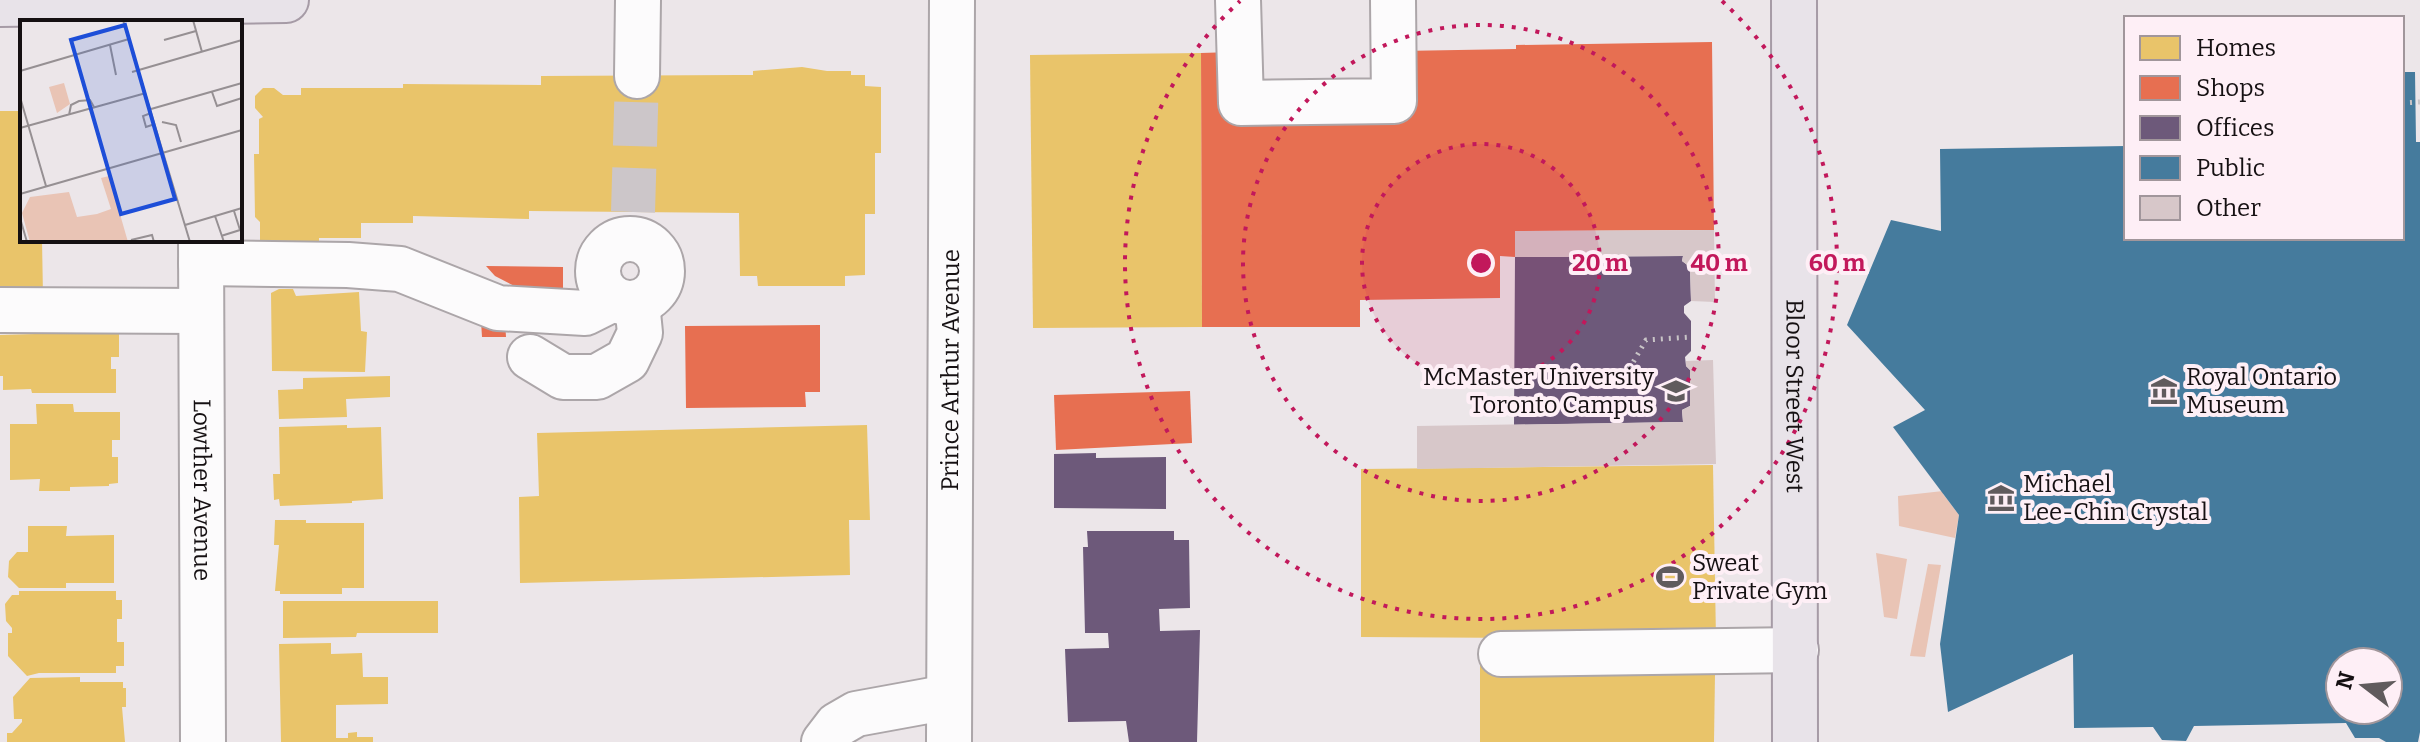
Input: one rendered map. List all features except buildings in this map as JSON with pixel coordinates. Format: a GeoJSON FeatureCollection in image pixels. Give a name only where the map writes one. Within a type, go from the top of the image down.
{"type":"FeatureCollection","features":[{"type":"Feature","properties":{"kind":"main road"},"geometry":{"type":"LineString","coordinates":[[0,4],[203,12],[286,0]]}},
{"type":"Feature","properties":{"kind":"main road","name":"Bloor Street West"},"geometry":{"type":"LineString","coordinates":[[1794,0],[1795,742]]}},
{"type":"Feature","properties":{"kind":"street"},"geometry":{"type":"LineString","coordinates":[[637,76],[638,0]]}},
{"type":"Feature","properties":{"kind":"street","name":"Prince Arthur Avenue"},"geometry":{"type":"LineString","coordinates":[[949,742],[952,0]]}},
{"type":"Feature","properties":{"kind":"street"},"geometry":{"type":"LineString","coordinates":[[1238,0],[1241,103],[1394,101],[1393,0]]}},
{"type":"Feature","properties":{"kind":"street"},"geometry":{"type":"LineString","coordinates":[[530,357],[563,377],[597,377],[627,360],[640,333],[625,301],[600,284],[597,274],[598,263],[610,245],[631,225]]}},
{"type":"Feature","properties":{"kind":"street"},"geometry":{"type":"LineString","coordinates":[[201,252],[400,269],[498,308],[585,313],[625,301]]}},
{"type":"Feature","properties":{"kind":"street","name":"Lowther Avenue"},"geometry":{"type":"LineString","coordinates":[[201,252],[203,742]]}},
{"type":"Feature","properties":{"kind":"street"},"geometry":{"type":"LineString","coordinates":[[1,310],[200,311]]}},
{"type":"Feature","properties":{"kind":"street"},"geometry":{"type":"LineString","coordinates":[[1501,654],[1796,650]]}},
{"type":"Feature","properties":{"kind":"street"},"geometry":{"type":"LineString","coordinates":[[824,742],[837,725],[856,714],[949,697]]}},
{"type":"Feature","properties":{"kind":"path"},"geometry":{"type":"LineString","coordinates":[[1515,385],[1624,378],[1646,340],[1691,337]]}},
{"type":"Feature","properties":{"kind":"shaded area"},"geometry":{"type":"Polygon","coordinates":[[[1943,491],[1959,515],[1955,538],[1899,526],[1898,496],[1943,491]]]}},
{"type":"Feature","properties":{"kind":"shaded area"},"geometry":{"type":"Polygon","coordinates":[[[1876,553],[1907,559],[1897,619],[1884,617],[1876,553]]]}},
{"type":"Feature","properties":{"kind":"shaded area"},"geometry":{"type":"Polygon","coordinates":[[[1928,564],[1941,565],[1925,657],[1910,656],[1928,564]]]}},
{"type":"Feature","properties":{"kind":"tunnel"},"geometry":{"type":"LineString","coordinates":[[633,212],[637,76]]}},
{"type":"Feature","properties":{"kind":"place","name":"McMaster University Toronto Campus"},"geometry":{"type":"Point","coordinates":[1676,391]}},
{"type":"Feature","properties":{"kind":"place","name":"Royal Ontario Museum"},"geometry":{"type":"Point","coordinates":[2164,391]}},
{"type":"Feature","properties":{"kind":"place","name":"Michael Lee-Chin Crystal"},"geometry":{"type":"Point","coordinates":[2001,498]}},
{"type":"Feature","properties":{"kind":"place","name":"Sweat Private Gym"},"geometry":{"type":"Point","coordinates":[1670,577]}}]}
